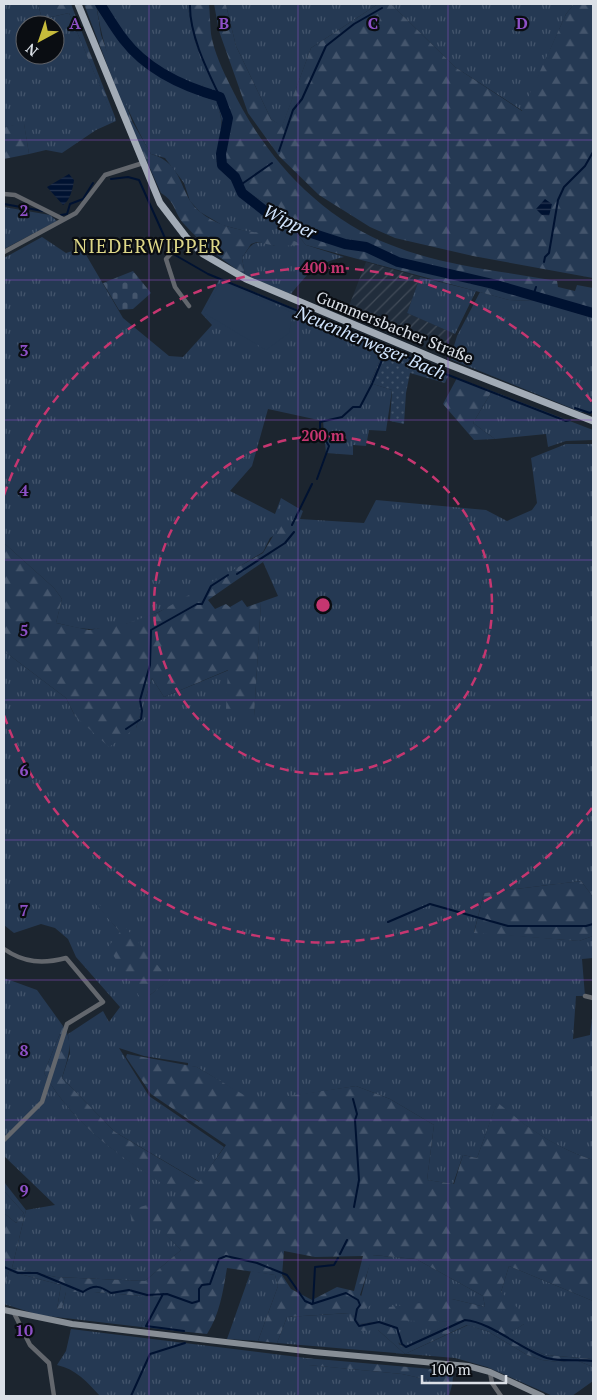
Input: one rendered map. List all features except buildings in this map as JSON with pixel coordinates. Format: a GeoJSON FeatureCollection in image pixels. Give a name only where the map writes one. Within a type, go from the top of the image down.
{"type":"FeatureCollection","features":[{"type":"Feature","properties":{"kind":"main road","name":"Gummersbacher Straße"},"geometry":{"type":"LineString","coordinates":[[78,4],[160,203],[186,238],[211,260],[246,279],[445,363],[593,421]]}},
{"type":"Feature","properties":{"kind":"main road"},"geometry":{"type":"LineString","coordinates":[[4,1310],[72,1324],[314,1352],[454,1363],[490,1372],[542,1396]]}},
{"type":"Feature","properties":{"kind":"street"},"geometry":{"type":"LineString","coordinates":[[4,252],[76,212],[104,175],[143,163]]}},
{"type":"Feature","properties":{"kind":"street"},"geometry":{"type":"LineString","coordinates":[[4,194],[15,195],[63,219]]}},
{"type":"Feature","properties":{"kind":"street"},"geometry":{"type":"LineString","coordinates":[[186,238],[166,259],[175,287],[188,306]]}},
{"type":"Feature","properties":{"kind":"street"},"geometry":{"type":"LineString","coordinates":[[4,949],[15,957],[38,963],[66,958],[103,1002],[67,1024],[42,1102],[4,1140]]}},
{"type":"Feature","properties":{"kind":"street"},"geometry":{"type":"LineString","coordinates":[[585,996],[593,998]]}},
{"type":"Feature","properties":{"kind":"street"},"geometry":{"type":"LineString","coordinates":[[14,1313],[30,1345],[49,1363],[54,1396]]}},
{"type":"Feature","properties":{"kind":"street"},"geometry":{"type":"LineString","coordinates":[[490,1372],[492,1383],[501,1396]]}},
{"type":"Feature","properties":{"kind":"shaded area"},"geometry":{"type":"Polygon","coordinates":[[[69,174],[74,183],[69,197],[63,205],[47,187],[69,174]]]}},
{"type":"Feature","properties":{"kind":"shaded area"},"geometry":{"type":"Polygon","coordinates":[[[545,199],[552,204],[549,216],[542,215],[536,209],[545,199]]]}},
{"type":"Feature","properties":{"kind":"shaded area"},"geometry":{"type":"Polygon","coordinates":[[[366,262],[420,277],[407,313],[453,333],[444,355],[336,311],[339,302],[349,306],[366,262]]]}},
{"type":"Feature","properties":{"kind":"green space"},"geometry":{"type":"Polygon","coordinates":[[[4,4],[38,4],[41,15],[15,15],[15,65],[65,65],[65,15],[60,15],[69,13],[116,121],[96,130],[62,153],[46,150],[29,154],[24,124],[4,127],[4,4]]]}},
{"type":"Feature","properties":{"kind":"green space"},"geometry":{"type":"Polygon","coordinates":[[[38,4],[71,4],[115,117],[113,118],[69,13],[41,15],[38,4]]]}},
{"type":"Feature","properties":{"kind":"green space"},"geometry":{"type":"Polygon","coordinates":[[[84,4],[96,4],[101,35],[132,121],[151,154],[162,159],[176,172],[192,204],[217,223],[248,231],[280,236],[306,245],[276,246],[257,242],[251,244],[242,258],[245,275],[228,264],[184,224],[170,200],[161,193],[127,117],[84,4]]]}},
{"type":"Feature","properties":{"kind":"green space"},"geometry":{"type":"Polygon","coordinates":[[[106,4],[187,4],[195,41],[208,79],[202,86],[195,88],[160,67],[137,49],[123,34],[106,4]]]}},
{"type":"Feature","properties":{"kind":"green space"},"geometry":{"type":"Polygon","coordinates":[[[187,4],[209,4],[214,48],[244,112],[277,160],[317,201],[365,233],[411,252],[452,263],[557,281],[558,287],[575,291],[577,285],[593,288],[593,309],[540,301],[509,300],[306,245],[273,206],[238,188],[216,161],[222,127],[220,112],[209,99],[209,91],[195,88],[202,86],[207,79],[195,41],[187,4]]]}},
{"type":"Feature","properties":{"kind":"green space"},"geometry":{"type":"Polygon","coordinates":[[[214,4],[229,4],[226,5],[236,46],[271,119],[282,126],[311,48],[378,4],[391,4],[455,67],[522,111],[566,14],[574,4],[593,4],[593,278],[473,256],[395,238],[370,227],[319,195],[279,156],[248,113],[219,31],[214,4]]]}},
{"type":"Feature","properties":{"kind":"green space"},"geometry":{"type":"Polygon","coordinates":[[[378,4],[311,48],[282,127],[271,119],[236,46],[226,5],[378,4]]]}},
{"type":"Feature","properties":{"kind":"green space"},"geometry":{"type":"Polygon","coordinates":[[[391,4],[574,4],[566,14],[523,111],[455,67],[391,4]]]}},
{"type":"Feature","properties":{"kind":"green space"},"geometry":{"type":"Polygon","coordinates":[[[97,9],[118,37],[142,62],[161,75],[216,103],[221,117],[221,124],[216,161],[238,188],[273,206],[306,245],[344,257],[326,262],[313,270],[291,294],[245,275],[242,258],[249,247],[256,243],[276,246],[249,232],[222,225],[200,212],[190,201],[184,183],[165,158],[151,154],[133,120],[111,66],[97,9]]]}},
{"type":"Feature","properties":{"kind":"green space"},"geometry":{"type":"Polygon","coordinates":[[[24,123],[29,154],[4,159],[4,127],[24,123]]]}},
{"type":"Feature","properties":{"kind":"green space"},"geometry":{"type":"Polygon","coordinates":[[[4,207],[50,215],[57,221],[4,249],[4,207]]]}},
{"type":"Feature","properties":{"kind":"green space"},"geometry":{"type":"Polygon","coordinates":[[[42,237],[66,253],[82,248],[123,318],[169,356],[183,357],[212,325],[201,313],[220,278],[386,346],[370,383],[392,390],[386,431],[369,430],[366,446],[353,445],[353,455],[326,453],[323,421],[268,409],[252,466],[230,491],[275,514],[281,498],[303,511],[300,519],[364,523],[376,500],[486,510],[507,521],[532,510],[537,503],[531,458],[566,444],[593,444],[593,897],[581,881],[484,893],[474,932],[579,941],[593,936],[593,958],[582,959],[585,996],[576,996],[573,1039],[590,1035],[593,1010],[593,1160],[567,1150],[542,1136],[519,1121],[497,1103],[477,1158],[463,1155],[453,1184],[427,1180],[434,1125],[390,1099],[356,1086],[254,1102],[197,1067],[188,1066],[188,1063],[144,1056],[119,1048],[149,1096],[224,1147],[200,1182],[115,1132],[62,1078],[70,1053],[68,1034],[103,1011],[109,1022],[120,1007],[76,957],[68,939],[55,928],[41,924],[14,933],[4,925],[4,651],[66,698],[75,716],[136,728],[152,678],[164,697],[229,670],[254,716],[261,602],[278,596],[263,562],[299,519],[270,538],[263,552],[180,602],[157,613],[112,627],[86,629],[56,623],[62,599],[54,588],[4,543],[4,258],[42,237]],[[95,902],[120,932],[150,995],[169,980],[95,902]]]}},
{"type":"Feature","properties":{"kind":"green space"},"geometry":{"type":"Polygon","coordinates":[[[133,271],[151,293],[133,309],[119,310],[103,283],[133,271]]]}},
{"type":"Feature","properties":{"kind":"green space"},"geometry":{"type":"Polygon","coordinates":[[[420,277],[476,291],[455,334],[407,313],[420,277]]]}},
{"type":"Feature","properties":{"kind":"green space"},"geometry":{"type":"Polygon","coordinates":[[[221,281],[293,313],[289,333],[266,350],[204,313],[221,281]]]}},
{"type":"Feature","properties":{"kind":"green space"},"geometry":{"type":"Polygon","coordinates":[[[480,292],[509,300],[540,301],[580,314],[593,316],[593,412],[581,412],[450,359],[457,336],[480,292]]]}},
{"type":"Feature","properties":{"kind":"green space"},"geometry":{"type":"Polygon","coordinates":[[[386,346],[449,374],[445,383],[410,373],[406,393],[404,424],[390,421],[392,390],[370,383],[386,346]]]}},
{"type":"Feature","properties":{"kind":"green space"},"geometry":{"type":"Polygon","coordinates":[[[457,378],[492,391],[473,423],[495,439],[474,440],[443,404],[457,378]]]}},
{"type":"Feature","properties":{"kind":"green space"},"geometry":{"type":"Polygon","coordinates":[[[492,391],[593,430],[593,440],[566,441],[548,447],[546,434],[495,439],[473,423],[492,391]]]}},
{"type":"Feature","properties":{"kind":"green space"},"geometry":{"type":"Polygon","coordinates":[[[300,519],[263,562],[208,600],[215,609],[226,604],[230,607],[242,600],[247,607],[261,602],[254,717],[226,709],[228,670],[164,697],[152,678],[136,728],[109,747],[75,716],[66,698],[4,651],[4,543],[54,588],[62,599],[56,623],[89,630],[128,623],[159,612],[263,553],[282,521],[300,519]]]}},
{"type":"Feature","properties":{"kind":"green space"},"geometry":{"type":"Polygon","coordinates":[[[581,881],[593,897],[593,936],[579,941],[474,933],[484,893],[581,881]]]}},
{"type":"Feature","properties":{"kind":"green space"},"geometry":{"type":"Polygon","coordinates":[[[93,901],[115,915],[170,980],[150,995],[141,999],[108,947],[120,932],[93,901]]]}},
{"type":"Feature","properties":{"kind":"green space"},"geometry":{"type":"Polygon","coordinates":[[[4,978],[37,990],[63,1026],[44,1073],[71,1111],[123,1157],[182,1195],[156,1225],[181,1250],[145,1281],[56,1277],[12,1268],[26,1210],[55,1205],[4,1156],[4,978]]]}},
{"type":"Feature","properties":{"kind":"green space"},"geometry":{"type":"Polygon","coordinates":[[[63,1026],[69,1038],[69,1051],[62,1078],[115,1132],[199,1182],[226,1145],[151,1094],[126,1057],[127,1054],[197,1067],[254,1101],[356,1086],[390,1099],[434,1125],[427,1180],[454,1184],[463,1155],[477,1158],[497,1102],[542,1136],[567,1150],[593,1160],[593,1301],[509,1266],[501,1292],[527,1317],[524,1324],[506,1336],[545,1355],[593,1359],[593,1367],[576,1360],[558,1362],[542,1360],[527,1355],[489,1332],[467,1325],[405,1354],[378,1330],[361,1331],[350,1321],[349,1313],[287,1317],[277,1343],[258,1341],[278,1286],[275,1275],[227,1268],[218,1310],[207,1334],[141,1327],[154,1297],[94,1292],[66,1292],[62,1308],[57,1309],[61,1285],[9,1271],[4,1288],[4,1213],[16,1223],[24,1213],[4,1191],[4,1182],[26,1210],[12,1268],[56,1277],[145,1281],[181,1250],[156,1226],[132,1226],[130,1210],[181,1195],[104,1143],[71,1111],[44,1073],[63,1026]],[[284,1251],[282,1275],[291,1289],[312,1300],[337,1287],[354,1291],[363,1256],[315,1257],[284,1251]],[[373,1255],[360,1295],[371,1305],[353,1316],[360,1324],[373,1322],[394,1326],[399,1344],[405,1348],[450,1322],[385,1320],[389,1307],[452,1299],[485,1307],[483,1296],[416,1259],[373,1255]]]}},
{"type":"Feature","properties":{"kind":"green space"},"geometry":{"type":"Polygon","coordinates":[[[4,1191],[24,1213],[16,1223],[4,1213],[4,1191]]]}},
{"type":"Feature","properties":{"kind":"green space"},"geometry":{"type":"Polygon","coordinates":[[[372,1255],[416,1259],[483,1296],[485,1307],[452,1299],[425,1320],[451,1322],[405,1348],[373,1322],[360,1324],[353,1316],[357,1312],[372,1255]]]}},
{"type":"Feature","properties":{"kind":"green space"},"geometry":{"type":"Polygon","coordinates":[[[509,1266],[593,1301],[593,1359],[545,1355],[505,1336],[524,1324],[501,1292],[509,1266]]]}},
{"type":"Feature","properties":{"kind":"green space"},"geometry":{"type":"Polygon","coordinates":[[[9,1271],[61,1285],[57,1309],[62,1308],[66,1292],[94,1292],[155,1297],[141,1327],[39,1315],[4,1304],[4,1288],[9,1271]]]}},
{"type":"Feature","properties":{"kind":"green space"},"geometry":{"type":"Polygon","coordinates":[[[251,1271],[275,1275],[278,1286],[258,1341],[227,1339],[251,1271]]]}},
{"type":"Feature","properties":{"kind":"green space"},"geometry":{"type":"Polygon","coordinates":[[[350,1313],[350,1321],[378,1330],[405,1354],[277,1343],[287,1317],[350,1313]]]}},
{"type":"Feature","properties":{"kind":"green space"},"geometry":{"type":"Polygon","coordinates":[[[468,1325],[489,1332],[527,1355],[542,1360],[558,1362],[576,1360],[593,1367],[593,1381],[572,1396],[553,1396],[487,1367],[455,1358],[405,1354],[468,1325]]]}},
{"type":"Feature","properties":{"kind":"green space"},"geometry":{"type":"Polygon","coordinates":[[[71,1329],[306,1358],[309,1365],[402,1374],[452,1385],[449,1396],[100,1396],[76,1373],[57,1365],[66,1351],[71,1329]]]}},
{"type":"Feature","properties":{"kind":"green space"},"geometry":{"type":"Polygon","coordinates":[[[306,1358],[454,1371],[452,1385],[402,1374],[308,1365],[306,1358]]]}},
{"type":"Feature","properties":{"kind":"waterway","name":"Wipper"},"geometry":{"type":"LineString","coordinates":[[100,4],[133,51],[155,69],[193,88],[220,97],[228,118],[221,154],[222,165],[235,177],[242,193],[265,211],[305,231],[345,244],[366,247],[398,262],[493,284],[593,313]]}},
{"type":"Feature","properties":{"kind":"waterway"},"geometry":{"type":"LineString","coordinates":[[190,4],[192,27],[205,64],[220,97]]}},
{"type":"Feature","properties":{"kind":"waterway"},"geometry":{"type":"LineString","coordinates":[[279,151],[293,110],[302,99],[326,46],[354,24],[382,8]]}},
{"type":"Feature","properties":{"kind":"waterway"},"geometry":{"type":"LineString","coordinates":[[544,262],[545,257],[549,253],[558,200],[564,187],[585,166],[593,152]]}},
{"type":"Feature","properties":{"kind":"waterway"},"geometry":{"type":"LineString","coordinates":[[239,186],[272,163]]}},
{"type":"Feature","properties":{"kind":"waterway","name":"Neuenherweger Bach"},"geometry":{"type":"LineString","coordinates":[[111,179],[128,177],[139,180],[169,247]]}},
{"type":"Feature","properties":{"kind":"waterway","name":"Neuenherweger Bach"},"geometry":{"type":"LineString","coordinates":[[61,215],[67,214],[70,204],[83,199],[93,183]]}},
{"type":"Feature","properties":{"kind":"waterway","name":"Neuenherweger Bach"},"geometry":{"type":"LineString","coordinates":[[4,204],[43,211]]}},
{"type":"Feature","properties":{"kind":"waterway","name":"Neuenherweger Bach"},"geometry":{"type":"LineString","coordinates":[[175,255],[208,274],[386,347],[438,371],[566,421],[570,420]]}},
{"type":"Feature","properties":{"kind":"waterway"},"geometry":{"type":"LineString","coordinates":[[533,296],[536,287]]}},
{"type":"Feature","properties":{"kind":"waterway"},"geometry":{"type":"LineString","coordinates":[[317,479],[329,446],[320,431],[320,422],[342,417],[353,407],[360,407],[387,348]]}},
{"type":"Feature","properties":{"kind":"waterway","name":"Neuenherweger Bach"},"geometry":{"type":"LineString","coordinates":[[575,408],[590,413],[593,411]]}},
{"type":"Feature","properties":{"kind":"waterway"},"geometry":{"type":"LineString","coordinates":[[292,525],[312,484]]}},
{"type":"Feature","properties":{"kind":"waterway"},"geometry":{"type":"LineString","coordinates":[[237,574],[285,543],[294,532]]}},
{"type":"Feature","properties":{"kind":"waterway"},"geometry":{"type":"LineString","coordinates":[[126,729],[141,719],[140,700],[150,665],[151,630],[197,604],[202,604],[211,586],[228,575]]}},
{"type":"Feature","properties":{"kind":"waterway"},"geometry":{"type":"LineString","coordinates":[[388,922],[430,904],[508,926],[586,926],[593,924]]}},
{"type":"Feature","properties":{"kind":"waterway"},"geometry":{"type":"LineString","coordinates":[[353,1099],[357,1114],[355,1120],[359,1180],[354,1207]]}},
{"type":"Feature","properties":{"kind":"waterway"},"geometry":{"type":"LineString","coordinates":[[340,1254],[347,1240]]}},
{"type":"Feature","properties":{"kind":"waterway"},"geometry":{"type":"LineString","coordinates":[[4,1267],[18,1273],[37,1273],[83,1292],[94,1287],[100,1287],[111,1293],[129,1290],[147,1295],[167,1294],[192,1303],[199,1301],[199,1289],[202,1285],[210,1284],[219,1259],[226,1256],[257,1263],[287,1275],[305,1301],[312,1304],[346,1293],[358,1300],[360,1305],[357,1309],[355,1320],[359,1326],[379,1322],[397,1328],[402,1344],[406,1347],[465,1320],[485,1326],[526,1349],[547,1358],[593,1361]]}},
{"type":"Feature","properties":{"kind":"waterway"},"geometry":{"type":"LineString","coordinates":[[313,1303],[315,1267],[334,1265],[338,1258]]}},
{"type":"Feature","properties":{"kind":"waterway"},"geometry":{"type":"LineString","coordinates":[[163,1294],[146,1326],[184,1331]]}},
{"type":"Feature","properties":{"kind":"waterway"},"geometry":{"type":"LineString","coordinates":[[131,1396],[150,1354],[185,1343]]}},
{"type":"Feature","properties":{"kind":"district","name":"NIEDERWIPPER"},"geometry":{"type":"Point","coordinates":[148,245]}}]}
